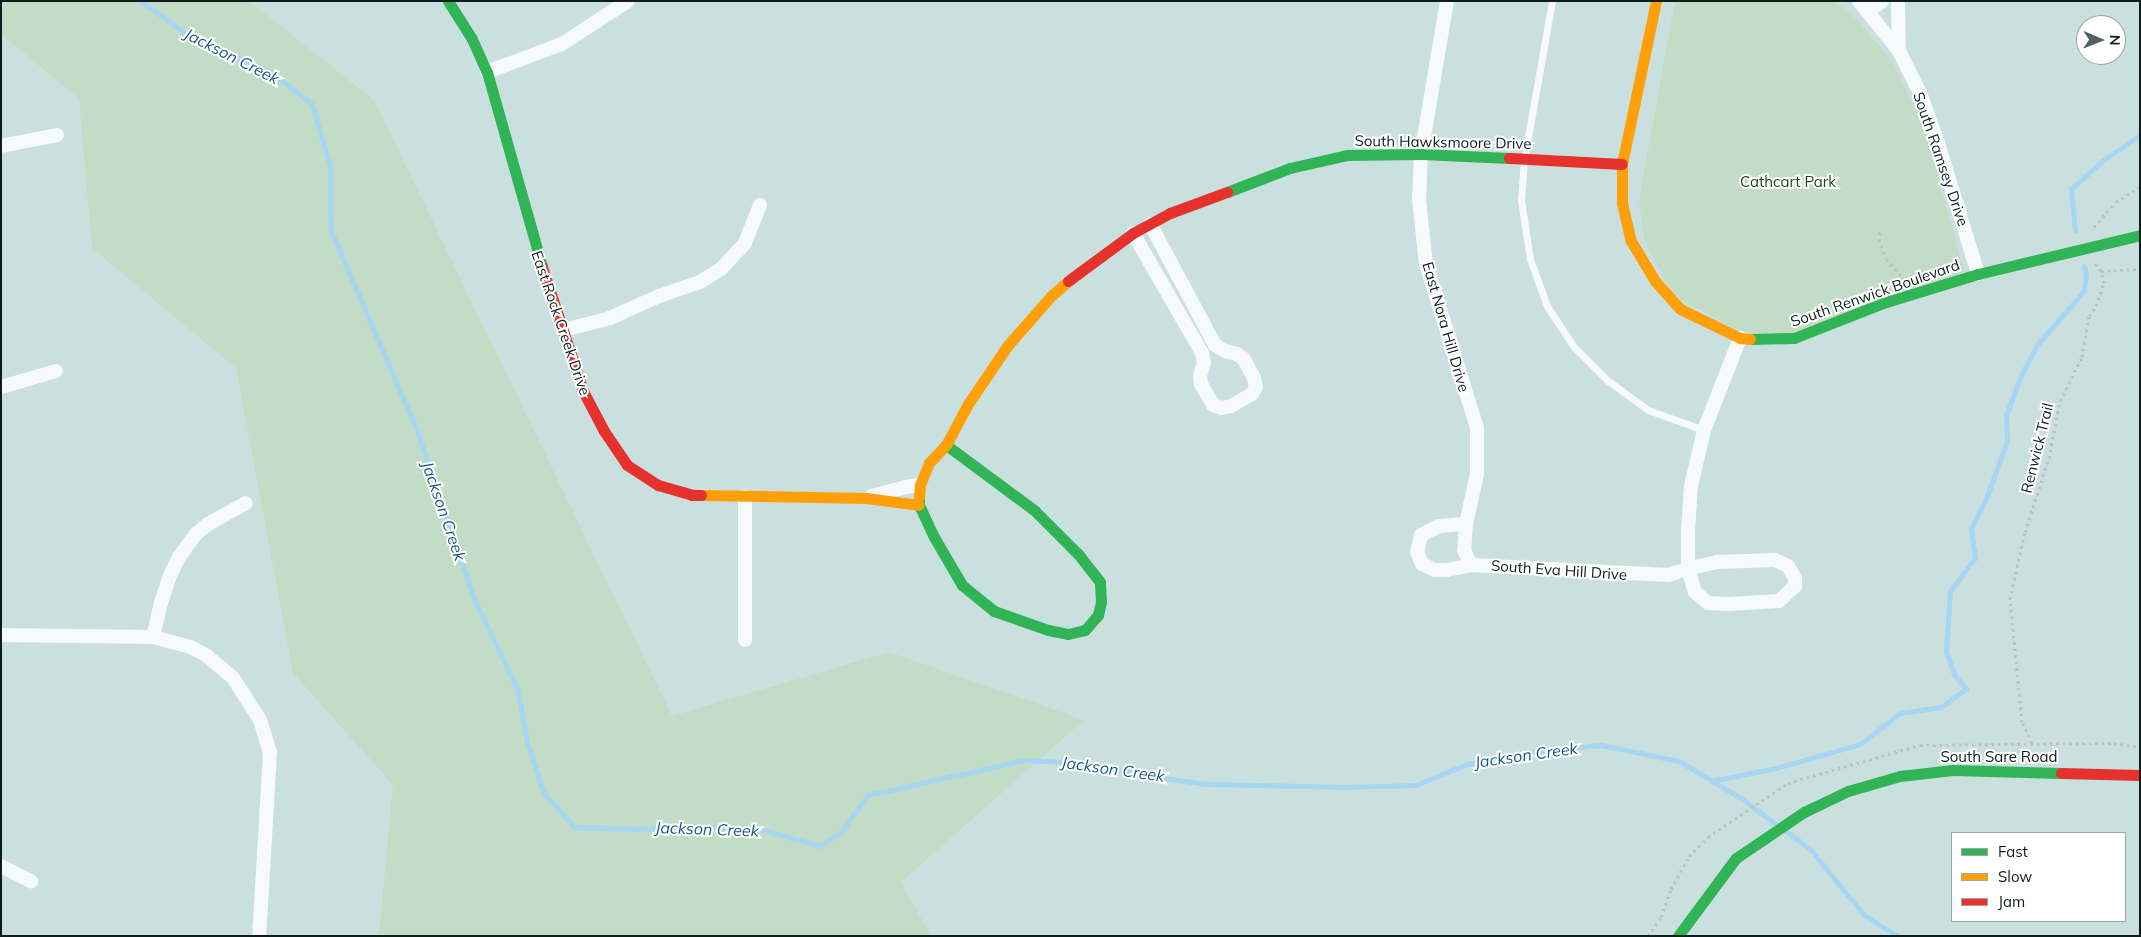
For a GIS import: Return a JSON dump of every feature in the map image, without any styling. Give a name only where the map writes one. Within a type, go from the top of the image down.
[{"type":"street","name":"East Rock Creek Drive","points":[[448,1],[472,39],[487,72],[532,239],[583,391],[604,431],[628,464],[658,485],[692,495],[866,498],[919,505]]},
{"type":"street","points":[[487,72],[562,44],[628,1]]},
{"type":"street","name":"East Nora Hill Drive","points":[[1447,1],[1421,154],[1419,199],[1426,264],[1477,428],[1477,474],[1466,524]]},
{"type":"street","name":"South Renwick Boulevard","points":[[1656,1],[1622,164],[1622,203],[1632,241],[1655,281],[1680,309],[1740,338],[1765,340],[1794,338],[1883,303],[1978,274],[2140,235]]},
{"type":"street","points":[[1863,6],[1882,1]]},
{"type":"street","points":[[1898,1],[1898,51]]},
{"type":"street","name":"South Ramsey Drive","points":[[1863,6],[1898,51],[1920,95],[1938,143],[1978,274]]},
{"type":"street","points":[[1,146],[57,135]]},
{"type":"street","name":"South Hawksmoore Drive","points":[[920,485],[929,463],[946,445],[968,404],[1008,345],[1051,296],[1083,268],[1133,233],[1170,213],[1290,168],[1347,155],[1421,154],[1622,164]]},
{"type":"street","points":[[564,330],[610,318],[700,282],[721,269],[745,243],[760,205]]},
{"type":"street","points":[[1133,233],[1188,311],[1215,345],[1244,359],[1254,378],[1256,387],[1252,394],[1231,406],[1222,408],[1213,405],[1201,384],[1200,375],[1204,363],[1202,353],[1188,311],[1150,224]]},
{"type":"street","points":[[1688,569],[1691,486],[1704,430],[1740,338]]},
{"type":"street","points":[[1204,363],[1213,356],[1225,351]]},
{"type":"street","points":[[1,387],[56,371]]},
{"type":"street","points":[[920,485],[919,505],[934,537],[962,585],[994,611],[1048,630],[1068,634],[1085,630],[1098,614],[1101,602],[1100,582],[1078,554],[1027,504],[966,462],[946,445]]},
{"type":"street","name":"East Rock Creek Drive","points":[[866,498],[905,487],[920,485]]},
{"type":"street","points":[[745,497],[745,640]]},
{"type":"street","points":[[154,637],[161,603],[179,557],[196,534],[208,524],[246,503]]},
{"type":"street","points":[[1466,524],[1439,526],[1421,535],[1418,552],[1422,564],[1435,570],[1447,570],[1471,565]]},
{"type":"street","name":"South Eva Hill Drive","points":[[1466,524],[1464,550],[1471,565],[1634,575],[1668,575],[1688,569],[1717,562],[1775,560],[1788,566],[1795,578],[1795,586],[1779,600],[1728,604],[1708,603],[1695,592],[1688,569]]},
{"type":"street","points":[[1,635],[154,637],[191,647],[233,678],[247,697],[266,736],[270,771],[259,936]]},
{"type":"street","name":"South Sare Road","points":[[1678,936],[1736,858],[1804,812],[1874,783],[1936,772],[1978,770],[2140,775]]},
{"type":"street","points":[[1,866],[31,881]]},
{"type":"lane","points":[[1552,1],[1524,159],[1521,200],[1530,259],[1548,306],[1574,347],[1606,380],[1648,410],[1704,430]]},
{"type":"path","points":[[2090,232],[2116,202],[2140,187]]},
{"type":"path","points":[[1880,232],[1879,240],[1886,259],[1903,278]]},
{"type":"path","name":"Renwick Trail","points":[[2094,255],[2104,283],[2096,306],[2089,316],[2082,357],[2060,401],[2049,458],[2025,532],[2010,599],[2022,722],[2032,743],[2114,743],[2140,747]]},
{"type":"path","points":[[2101,271],[2140,268]]},
{"type":"path","points":[[1648,936],[1661,917],[1671,889],[1688,856],[1720,829],[1782,788]]},
{"type":"green space","points":[[1,1],[249,1],[374,100],[672,716],[889,652],[1084,720],[901,882],[931,936],[379,936],[393,785],[293,673],[236,368],[92,248],[79,99],[1,34]]},
{"type":"green space","name":"Cathcart Park","points":[[1675,1],[1835,1],[1858,21],[1894,64],[1927,134],[1964,272],[1792,335],[1742,332],[1681,300],[1666,282],[1644,239],[1639,200]]},
{"type":"waterway","name":"Jackson Creek","points":[[141,1],[192,38],[271,72],[312,104],[330,166],[331,231],[416,428],[474,599],[517,688],[527,742],[543,792],[574,827],[637,829],[699,826],[759,829],[820,846],[841,832],[868,795],[1025,760],[1087,763],[1156,777],[1207,784],[1345,787],[1416,785],[1467,764],[1529,752],[1601,745],[1679,761],[1742,799],[1777,825]]},
{"type":"waterway","points":[[2075,230],[2071,189],[2102,161],[2140,135]]},
{"type":"waterway","points":[[1712,781],[1776,768],[1860,744],[1900,713],[1941,707],[1966,689],[1954,674],[1946,652],[1950,591],[1975,558],[1971,529],[1987,496],[2007,441],[2006,415],[2021,375],[2037,345],[2084,291],[2086,274],[2084,266]]},
{"type":"waterway","name":"Jackson Creek","points":[[1786,831],[1810,849],[1864,915],[1897,936]]},
{"type":"traffic: fast","points":[[448,1],[472,39],[487,72],[542,267]]},
{"type":"traffic: fast","points":[[1227,192],[1290,168],[1347,155],[1421,154],[1509,158]]},
{"type":"traffic: fast","points":[[1750,339],[1794,338],[1883,303],[1978,274],[2140,235]]},
{"type":"traffic: fast","points":[[919,497],[919,505],[934,537],[962,585],[994,611],[1048,630],[1068,634],[1085,630],[1098,615],[1101,602],[1100,582],[1078,554],[1034,510],[946,445]]},
{"type":"traffic: fast","points":[[1678,936],[1736,858],[1804,812],[1848,791],[1900,776],[1953,770],[2061,773]]},
{"type":"traffic: slow","points":[[1656,1],[1622,164],[1622,203],[1631,241],[1655,281],[1680,309],[1740,338],[1750,339]]},
{"type":"traffic: slow","points":[[919,497],[920,485],[929,463],[946,445],[968,404],[1008,345],[1051,296],[1068,281]]},
{"type":"traffic: slow","points":[[701,495],[866,498],[919,505]]},
{"type":"traffic: jam","points":[[1509,158],[1622,164]]},
{"type":"traffic: jam","points":[[1068,281],[1133,233],[1170,213],[1227,192]]},
{"type":"traffic: jam","points":[[542,267],[583,391],[604,431],[627,465],[658,485],[692,495],[701,495]]},
{"type":"traffic: jam","points":[[2061,773],[2140,775]]}]
